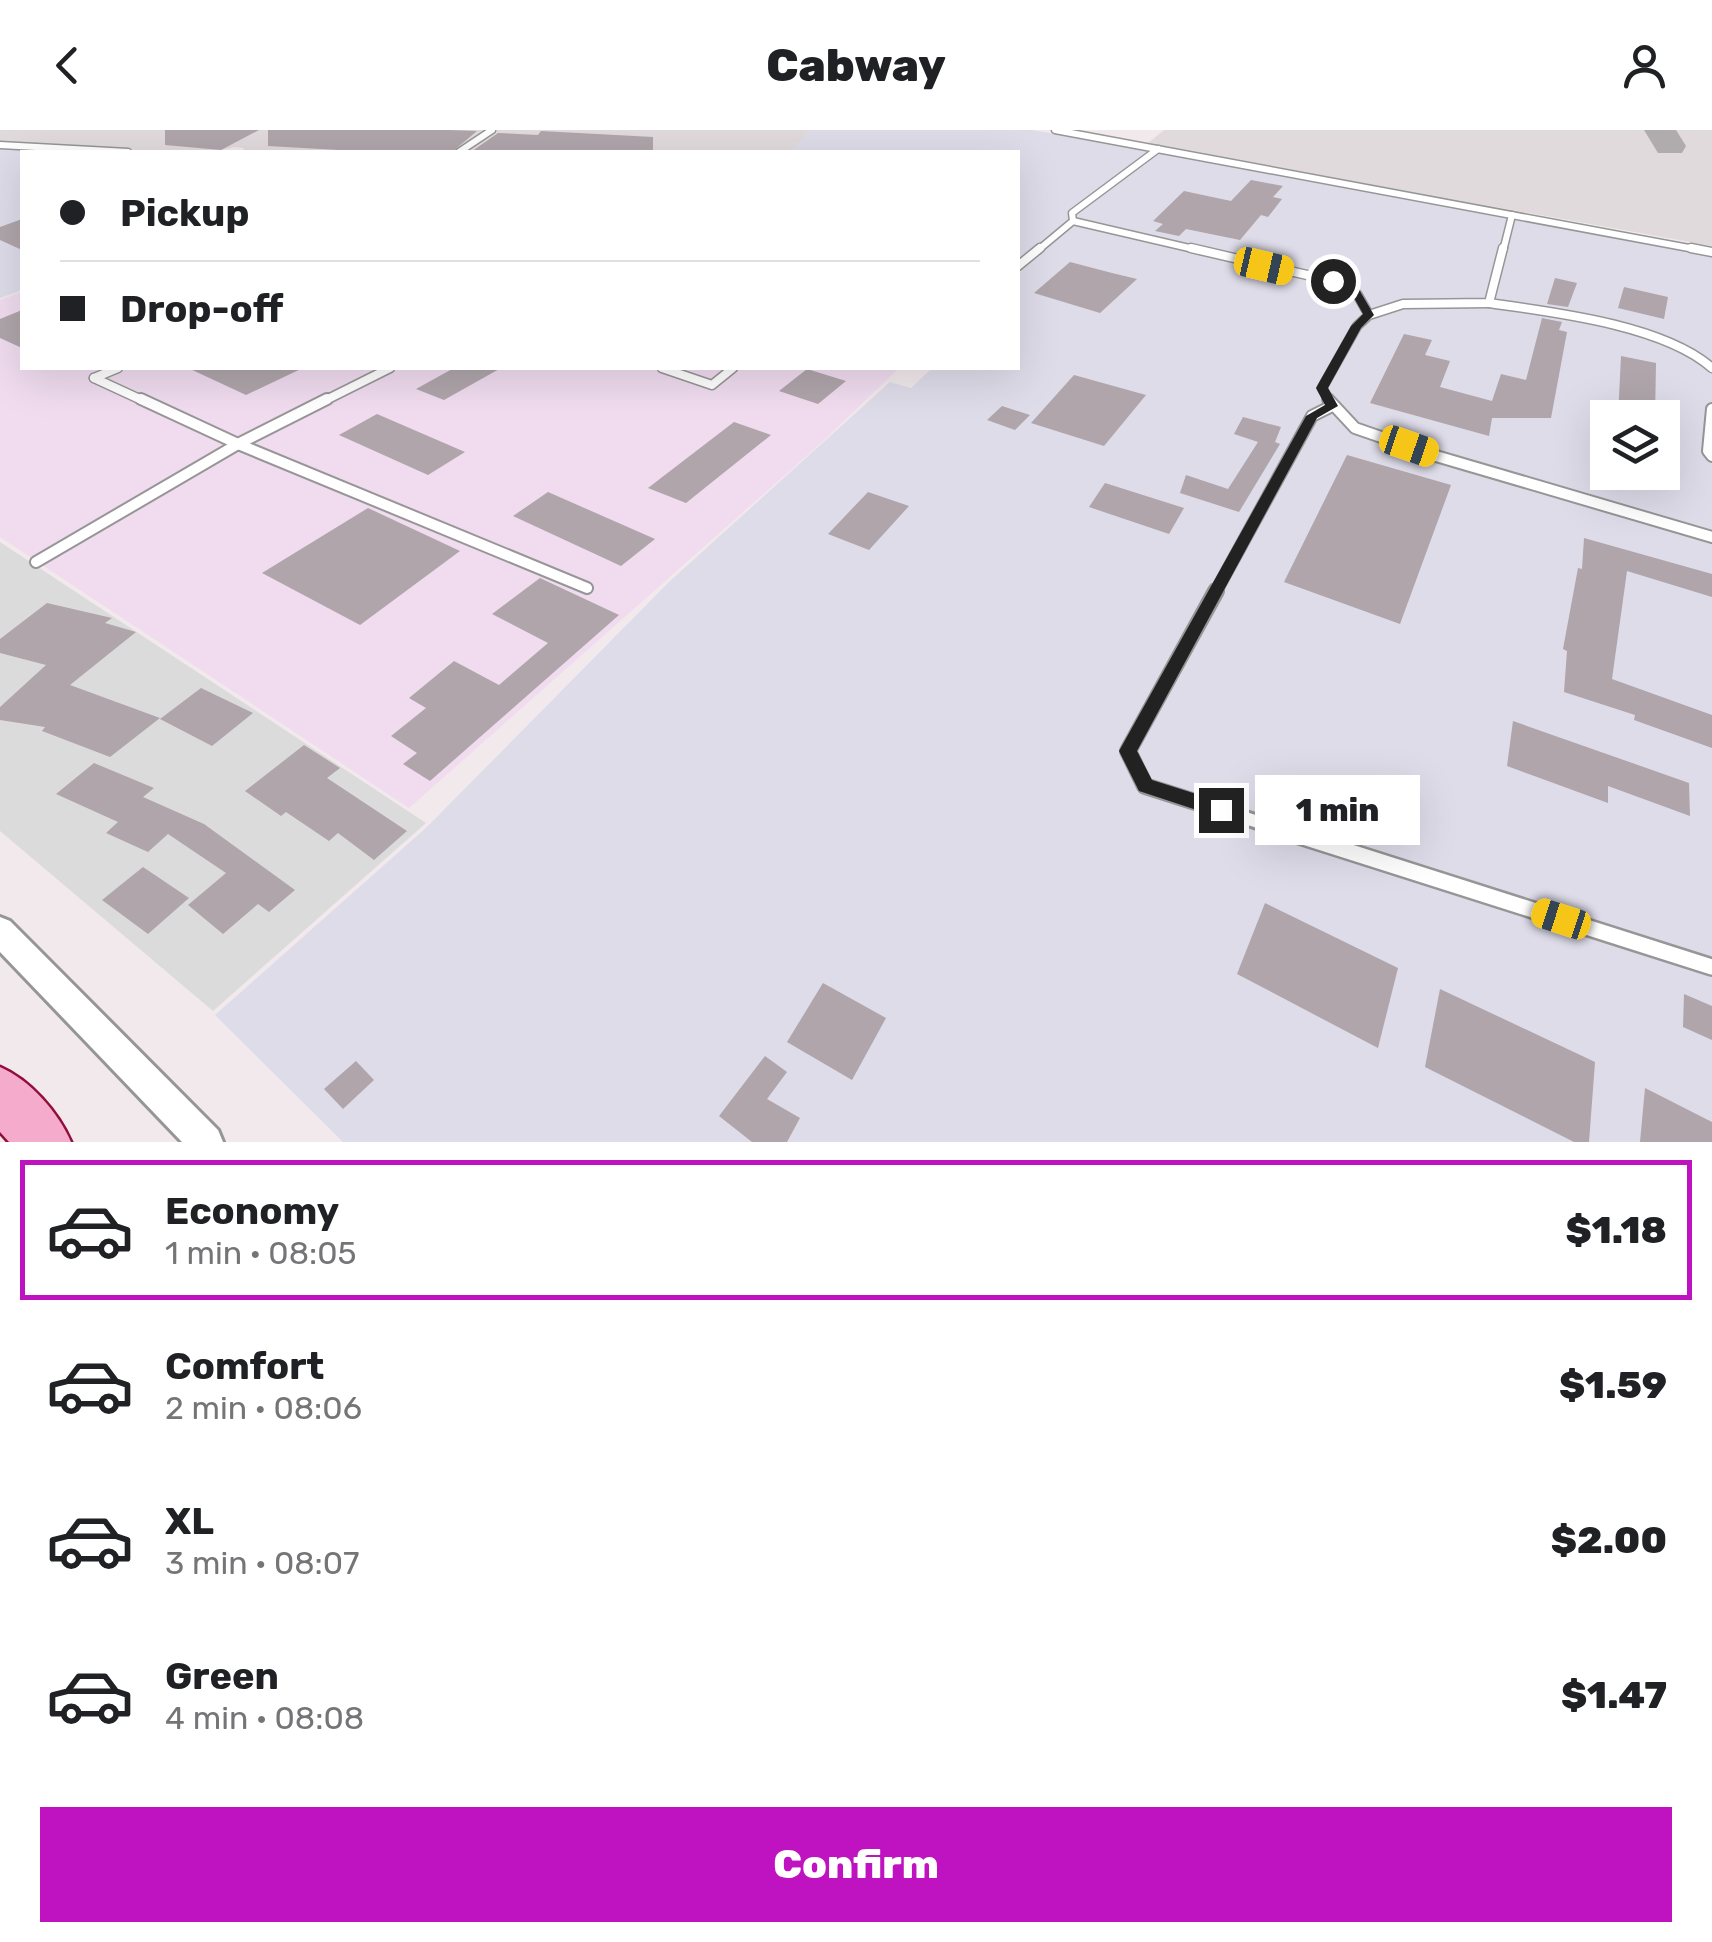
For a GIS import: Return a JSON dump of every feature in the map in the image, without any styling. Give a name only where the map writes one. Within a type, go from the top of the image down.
[{"type":"main road","points":[[0,1092],[44,1142]]},
{"type":"street","points":[[0,930],[206,1142]]},
{"type":"lane","points":[[462,150],[492,130]]},
{"type":"lane","points":[[1055,130],[1712,252]]},
{"type":"lane","points":[[0,145],[91,150]]},
{"type":"lane","points":[[1073,221],[1072,213],[1158,149]]},
{"type":"lane","points":[[1489,303],[1512,215]]},
{"type":"lane","points":[[1020,264],[1073,221]]},
{"type":"lane","points":[[1073,221],[1333,281],[1357,294],[1369,315]]},
{"type":"lane","points":[[1712,368],[1708,361],[1678,344],[1489,303],[1403,304],[1369,315],[1357,326],[1322,388],[1332,406],[1355,428],[1712,537]]},
{"type":"lane","points":[[113,370],[94,378],[238,444],[586,588]]},
{"type":"lane","points":[[36,562],[238,444],[386,370]]},
{"type":"lane","points":[[668,370],[712,385],[731,370]]},
{"type":"lane","points":[[1332,406],[1312,416],[1128,751],[1146,786],[1712,967]]},
{"type":"lane","points":[[1712,409],[1708,451],[1712,456]]},
{"type":"shaded area","points":[[0,130],[811,130],[792,150],[136,150],[0,143]]},
{"type":"shaded area","points":[[811,130],[1032,130],[1712,247],[1712,1142],[343,1142],[215,1015],[427,827],[670,581],[890,382],[911,388],[930,370],[1020,370],[1020,150],[792,150]]},
{"type":"shaded area","points":[[1164,130],[1712,130],[1712,246],[1147,144]]},
{"type":"shaded area","points":[[0,149],[20,150],[20,291],[0,298]]},
{"type":"shaded area","points":[[20,293],[20,370],[897,370],[821,443],[409,808],[0,537],[0,300]]},
{"type":"shaded area","points":[[0,542],[426,823],[213,1011],[0,831]]},
{"type":"building","points":[[165,130],[259,130],[221,150],[165,145]]},
{"type":"building","points":[[268,130],[477,131],[454,150],[268,146]]},
{"type":"building","points":[[541,131],[653,137],[653,150],[474,150],[498,133],[538,135]]},
{"type":"building","points":[[1251,180],[1283,186],[1273,197],[1282,199],[1268,217],[1261,215],[1240,240],[1186,229],[1179,236],[1155,231],[1163,224],[1153,221],[1184,191],[1231,201]]},
{"type":"building","points":[[20,220],[20,249],[0,240],[0,227]]},
{"type":"building","points":[[1070,262],[1137,279],[1100,313],[1034,293]]},
{"type":"building","points":[[1555,278],[1577,283],[1568,307],[1547,304]]},
{"type":"building","points":[[1624,287],[1668,297],[1664,319],[1618,308]]},
{"type":"building","points":[[20,311],[20,347],[0,338],[0,319]]},
{"type":"building","points":[[1542,318],[1562,322],[1559,330],[1567,332],[1551,418],[1492,418],[1489,436],[1370,403],[1404,334],[1432,340],[1425,355],[1450,361],[1440,387],[1492,401],[1501,374],[1526,380]]},
{"type":"building","points":[[1621,356],[1656,363],[1655,400],[1619,400]]},
{"type":"building","points":[[192,370],[299,370],[246,395]]},
{"type":"building","points":[[450,370],[497,370],[444,400],[416,389]]},
{"type":"building","points":[[806,370],[846,381],[818,404],[779,391]]},
{"type":"building","points":[[1074,375],[1146,395],[1104,446],[1031,423]]},
{"type":"building","points":[[1002,406],[1030,415],[1015,430],[987,420]]},
{"type":"building","points":[[377,414],[465,452],[428,475],[339,435]]},
{"type":"building","points":[[1243,417],[1281,427],[1275,442],[1280,444],[1239,512],[1180,493],[1186,475],[1228,489],[1258,442],[1234,434]]},
{"type":"building","points":[[734,422],[771,435],[686,503],[648,488]]},
{"type":"building","points":[[1347,455],[1451,485],[1400,624],[1284,582]]},
{"type":"building","points":[[1105,483],[1184,508],[1169,534],[1089,507]]},
{"type":"building","points":[[548,492],[655,539],[621,566],[513,516]]},
{"type":"building","points":[[868,492],[909,506],[869,550],[828,534]]},
{"type":"building","points":[[368,508],[460,551],[360,625],[262,573]]},
{"type":"building","points":[[1584,538],[1712,574],[1712,597],[1627,571],[1612,679],[1712,715],[1712,748],[1634,720],[1635,715],[1564,692],[1567,651],[1563,649],[1578,568],[1582,569]]},
{"type":"building","points":[[540,578],[619,615],[430,781],[403,764],[417,753],[391,736],[426,708],[409,698],[454,661],[499,685],[548,643],[492,614]]},
{"type":"building","points":[[47,603],[112,618],[105,623],[136,632],[70,685],[160,718],[110,757],[42,731],[45,727],[0,720],[0,707],[46,665],[0,653],[0,639]]},
{"type":"building","points":[[201,688],[253,713],[212,746],[160,719]]},
{"type":"building","points":[[1513,721],[1689,783],[1690,816],[1608,786],[1608,803],[1507,766]]},
{"type":"building","points":[[304,745],[340,768],[327,778],[407,831],[374,860],[338,833],[329,841],[286,812],[281,816],[245,791]]},
{"type":"building","points":[[94,763],[154,788],[143,797],[204,824],[295,890],[269,912],[258,904],[223,934],[188,905],[226,873],[168,834],[148,852],[106,833],[118,822],[56,794]]},
{"type":"building","points":[[143,867],[189,898],[148,934],[102,900]]},
{"type":"building","points":[[1265,903],[1398,968],[1378,1048],[1237,974]]},
{"type":"building","points":[[823,983],[886,1018],[852,1080],[787,1042]]},
{"type":"building","points":[[1440,989],[1595,1062],[1589,1142],[1574,1142],[1425,1067]]},
{"type":"building","points":[[1684,994],[1712,1006],[1712,1040],[1683,1027]]},
{"type":"building","points":[[765,1056],[787,1072],[767,1099],[800,1118],[787,1142],[752,1142],[719,1116]]},
{"type":"building","points":[[356,1061],[374,1080],[343,1109],[324,1089]]},
{"type":"building","points":[[1645,1088],[1712,1122],[1712,1142],[1640,1142]]},
{"type":"taxiway","points":[[1660,130],[1670,146]]},
{"type":"route","points":[[1221,810],[1146,786],[1128,751],[1312,416],[1332,406],[1322,388],[1357,326],[1369,315],[1357,294],[1333,281]]}]
